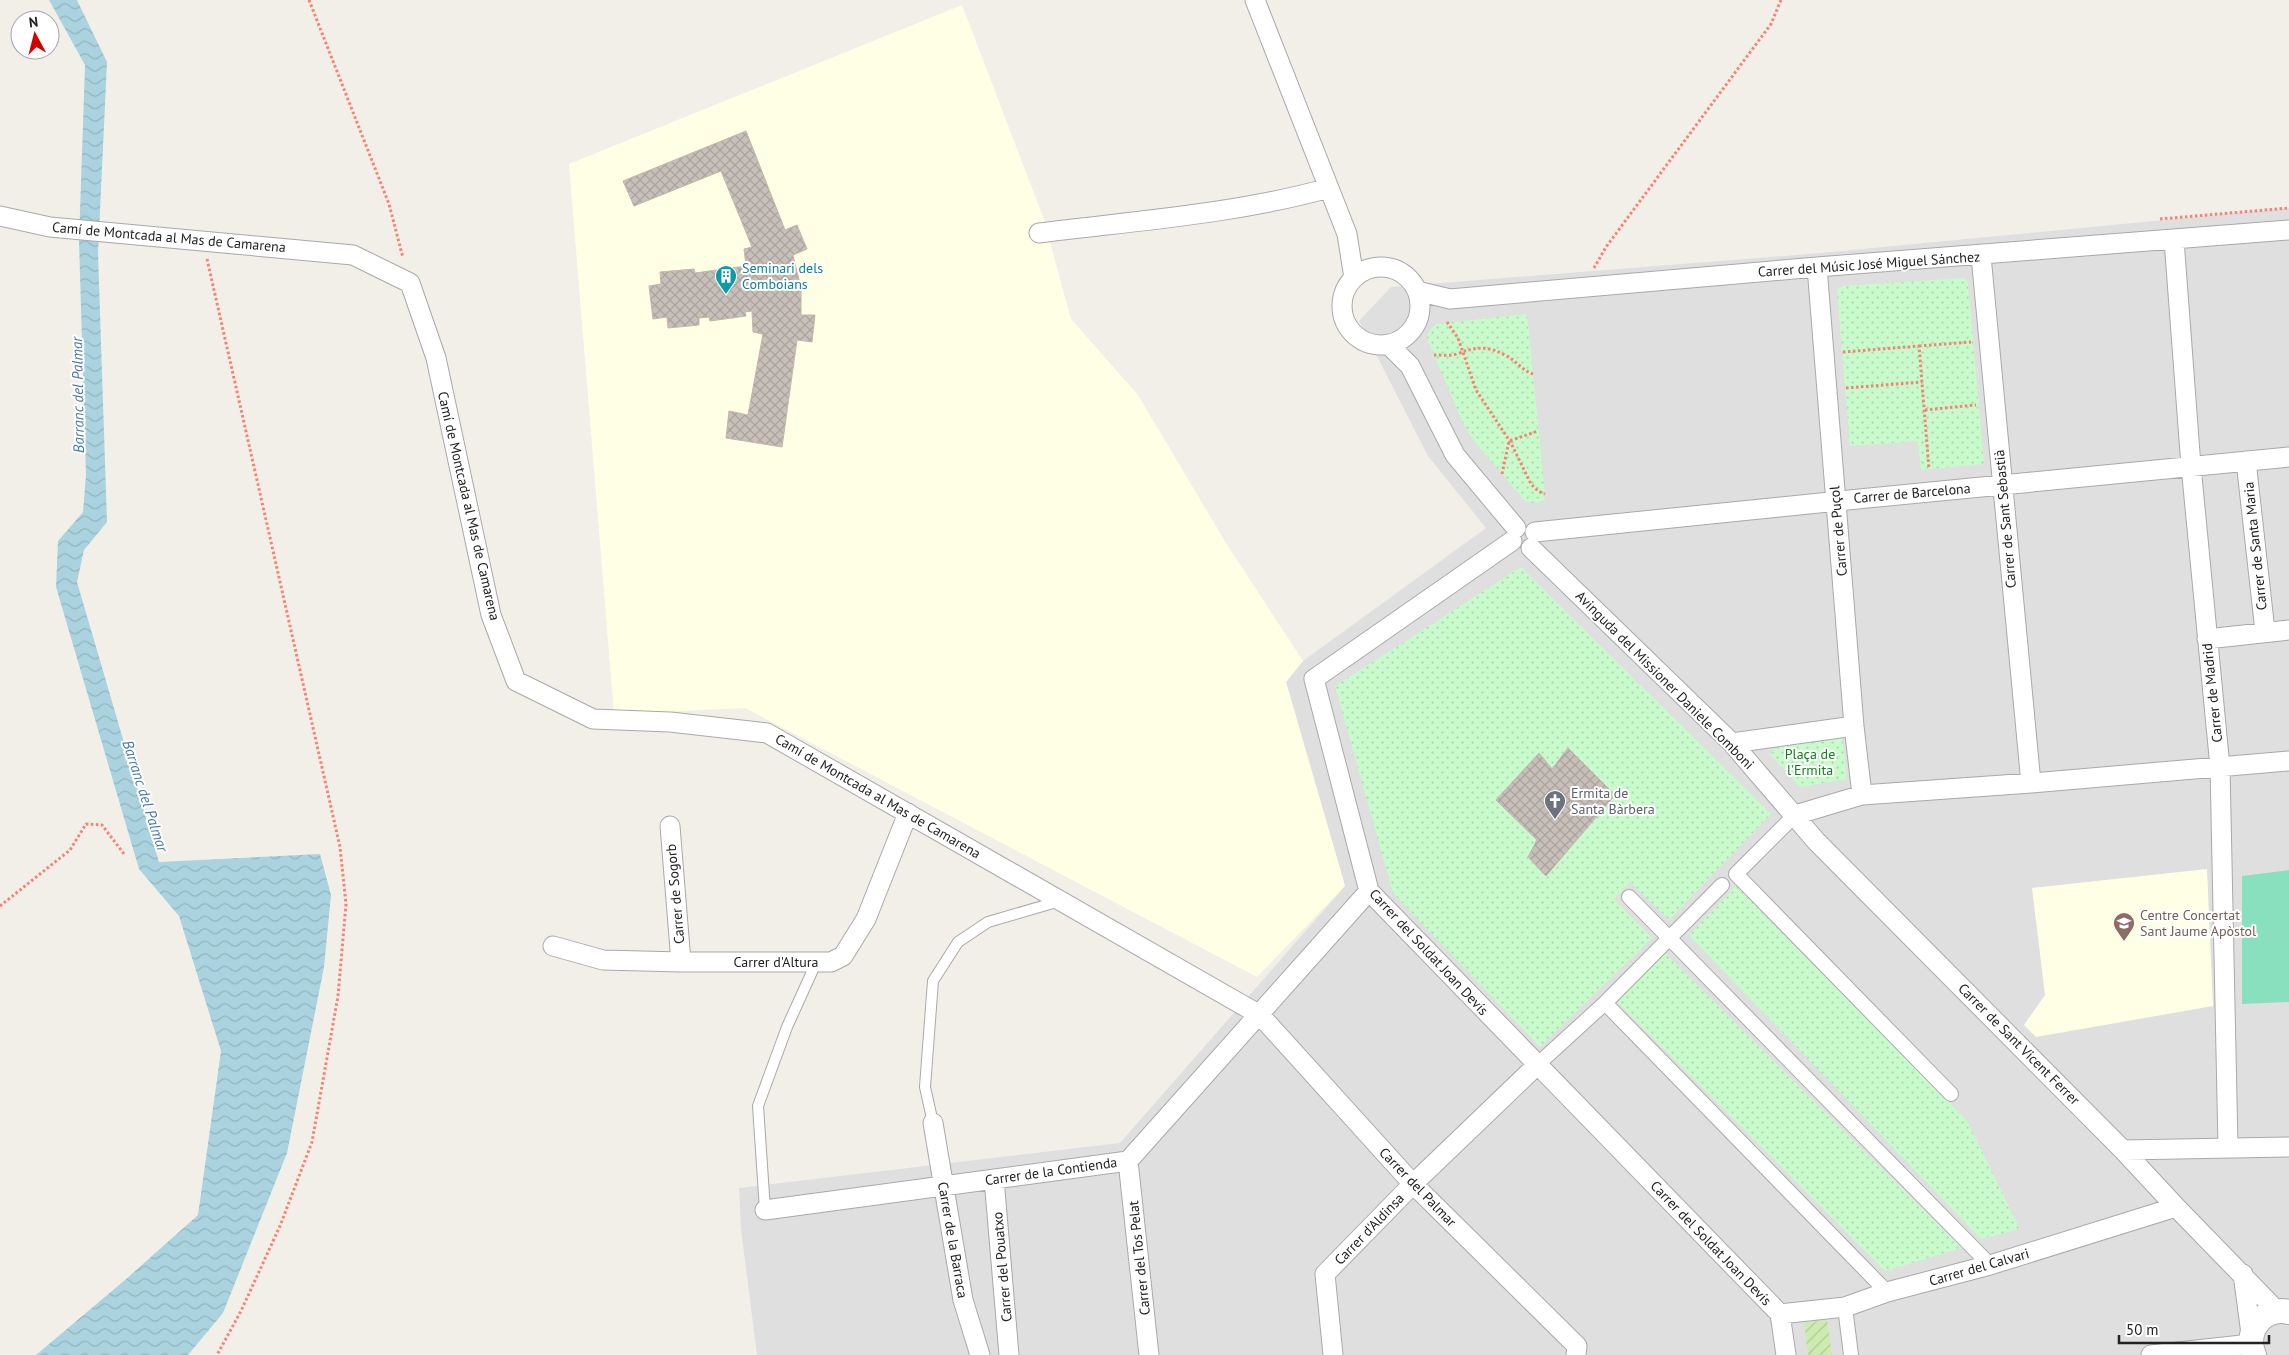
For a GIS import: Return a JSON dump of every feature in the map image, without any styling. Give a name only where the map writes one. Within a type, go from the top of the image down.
[{"type":"street","points":[[1255,0],[1347,234],[1354,278]]},
{"type":"street","points":[[1039,232],[1176,216],[1290,199],[1329,188]]},
{"type":"street","name":"Camí de Montcada al Mas de Camarena","points":[[0,216],[50,227],[353,255],[410,283],[436,358],[491,615],[516,681],[593,719],[670,722],[767,733],[1260,1015]]},
{"type":"street","name":"Carrer del Músic José Miguel Sánchez","points":[[1417,291],[1450,299],[1817,267],[1982,256],[2289,230]]},
{"type":"street","points":[[1347,234],[1368,256],[1389,268],[1401,272],[1410,280],[1417,291],[1420,304],[1418,314],[1408,333],[1399,340],[1388,344],[1375,344],[1363,340],[1353,333],[1346,323],[1342,311],[1342,299],[1346,287],[1364,270],[1376,267],[1389,268]]},
{"type":"street","name":"Carrer de Madrid","points":[[2174,240],[2191,466],[2220,767],[2228,1147]]},
{"type":"street","name":"Carrer de Sant Sebastià","points":[[1982,256],[2031,783]]},
{"type":"street","name":"Carrer de Puçol","points":[[1817,267],[1854,726],[1862,795]]},
{"type":"street","name":"Carrer del Músic José Miguel Sánchez","points":[[1418,314],[1450,299]]},
{"type":"street","points":[[1408,333],[1410,366]]},
{"type":"street","points":[[1388,344],[1410,366],[1455,455],[1514,534],[1520,550],[1533,540]]},
{"type":"street","name":"Carrer de Barcelona","points":[[1533,540],[1836,500],[2002,486],[2289,457]]},
{"type":"street","name":"Carrer de Santa Maria","points":[[2246,461],[2265,632]]},
{"type":"street","name":"Carrer del Soldat Joan Devís","points":[[1514,534],[1314,679],[1369,891],[1780,1314],[1786,1355]]},
{"type":"street","name":"Avinguda del Missioner Daniele Comboni","points":[[1533,540],[1732,743],[1795,815]]},
{"type":"street","points":[[2207,639],[2289,630]]},
{"type":"street","points":[[1732,743],[1854,726]]},
{"type":"street","points":[[1950,1094],[1736,874],[1795,815],[1862,795],[2289,761]]},
{"type":"street","name":"Carrer d'Altura","points":[[553,946],[603,960],[830,962],[843,956],[866,919],[908,814]]},
{"type":"street","name":"Carrer de Sant Vicent Ferrer","points":[[1795,815],[1816,841],[2123,1150],[2176,1207],[2283,1312]]},
{"type":"street","name":"Carrer de Sogorb","points":[[670,826],[680,962]]},
{"type":"street","points":[[1537,1065],[1605,1003],[1668,937],[1722,885]]},
{"type":"street","name":"Carrer de la Contienda","points":[[765,1210],[1128,1161],[1369,891]]},
{"type":"street","points":[[1629,897],[1990,1265]]},
{"type":"street","points":[[1605,1003],[1887,1292]]},
{"type":"street","name":"Carrer del Palmar","points":[[1260,1015],[1413,1184],[1577,1346],[1576,1355]]},
{"type":"street","name":"Carrer d'Aldinsa","points":[[1334,1355],[1325,1274],[1413,1184],[1537,1065]]},
{"type":"street","name":"Carrer de la Barraca","points":[[933,1122],[963,1300],[980,1355]]},
{"type":"street","points":[[2123,1150],[2289,1146]]},
{"type":"street","name":"Carrer del Tos Pelat","points":[[1128,1161],[1149,1355]]},
{"type":"street","name":"Carrer del Pouatxo","points":[[994,1179],[1009,1355]]},
{"type":"street","name":"Carrer del Calvari","points":[[1780,1314],[1845,1306],[1887,1292],[1990,1265],[2176,1207]]},
{"type":"street","points":[[2243,1274],[2252,1344]]},
{"type":"street","points":[[1845,1306],[1851,1355]]},
{"type":"street","points":[[2252,1344],[2261,1318],[2283,1312]]},
{"type":"street","points":[[2151,1355],[2252,1344]]},
{"type":"lane","points":[[933,1122],[924,1087],[932,981],[958,942],[988,922],[1061,901]]},
{"type":"lane","points":[[765,1210],[758,1106],[787,1027],[816,963]]},
{"type":"path","points":[[309,0],[389,204],[410,283]]},
{"type":"path","points":[[1571,288],[1594,268],[1606,247],[1771,24],[1781,0]]},
{"type":"path","points":[[203,241],[340,847],[346,904],[338,996],[312,1142],[280,1226],[241,1311],[217,1355]]},
{"type":"path","points":[[1447,322],[1458,338],[1476,390],[1509,441],[1532,484],[1538,491],[1545,494]]},
{"type":"path","points":[[1842,352],[1973,342]]},
{"type":"path","points":[[1919,346],[1929,469]]},
{"type":"path","points":[[1434,355],[1456,354],[1462,350],[1479,348],[1499,352],[1512,359],[1523,370],[1533,374]]},
{"type":"path","points":[[1845,388],[1922,382]]},
{"type":"path","points":[[1925,410],[1979,405]]},
{"type":"path","points":[[1509,441],[1538,431]]},
{"type":"path","points":[[1502,474],[1509,441]]},
{"type":"path","points":[[0,906],[70,850],[86,824],[102,825],[124,854]]},
{"type":"shaded area","points":[[962,5],[1043,217],[1071,319],[1138,395],[1226,543],[1303,661],[1286,682],[1345,886],[1257,977],[745,708],[614,714],[569,164]]},
{"type":"shaded area","points":[[2289,208],[2289,1355],[757,1355],[741,1229],[739,1188],[1120,1143],[1345,886],[1286,682],[1303,661],[1486,528],[1428,456],[1359,321],[1391,287],[1821,253]]},
{"type":"shaded area","name":"Centre Concertat Sant Jaume Apòstol","points":[[2207,869],[2213,1006],[2036,1037],[2024,1025],[2045,995],[2032,888]]},
{"type":"green space","points":[[1964,278],[1968,284],[1984,464],[1921,470],[1918,441],[1850,446],[1837,290],[1843,286]]},
{"type":"green space","points":[[1527,314],[1545,494],[1544,502],[1533,503],[1525,501],[1474,441],[1463,423],[1427,338],[1428,333],[1436,324]]},
{"type":"green space","points":[[1521,567],[1771,814],[1669,920],[1630,882],[1614,899],[1652,938],[1540,1047],[1393,893],[1335,686]]},
{"type":"green space","name":"Plaça de l'Ermita","points":[[1842,735],[1847,779],[1800,787],[1770,754],[1782,743]]},
{"type":"green space","points":[[2289,870],[2289,1002],[2242,1004],[2242,876]]},
{"type":"green space","points":[[1737,885],[1967,1121],[2020,1229],[1981,1239],[1689,935]]},
{"type":"green space","points":[[1665,953],[1962,1248],[1885,1271],[1616,1001]]},
{"type":"green space","points":[[1827,1320],[1832,1355],[1808,1355],[1804,1323]]},
{"type":"water","points":[[49,0],[77,0],[107,62],[98,253],[107,522],[84,550],[77,582],[159,862],[320,854],[331,895],[324,967],[287,1153],[223,1313],[188,1355],[36,1355],[198,1215],[221,1051],[179,916],[139,869],[56,587],[58,541],[83,512],[86,475],[79,241],[85,65],[60,20],[60,10],[55,10]]},
{"type":"building","name":"Seminari dels Comboians","points":[[746,131],[785,230],[797,225],[807,249],[793,255],[801,288],[801,315],[815,315],[812,342],[797,340],[782,447],[726,438],[729,411],[748,415],[763,334],[753,332],[752,311],[745,312],[746,316],[710,321],[709,317],[699,318],[699,325],[668,328],[667,317],[653,319],[649,286],[661,284],[660,272],[694,269],[695,273],[746,266],[744,249],[752,247],[721,171],[634,206],[623,181]]},
{"type":"building","name":"Ermita de Santa Bàrbera","points":[[1568,748],[1615,795],[1546,876],[1528,857],[1537,840],[1496,800],[1539,753],[1552,769]]},
{"type":"place","name":"Seminari dels Comboians","points":[[726,295]]},
{"type":"place","name":"Ermita de Santa Bàrbera","points":[[1555,820]]},
{"type":"place","name":"Centre Concertat Sant Jaume Apòstol","points":[[2124,942]]},
{"type":"water label","name":"Barranc del Palmar","points":[[78,395]]},
{"type":"water label","name":"Barranc del Palmar","points":[[145,796]]}]
